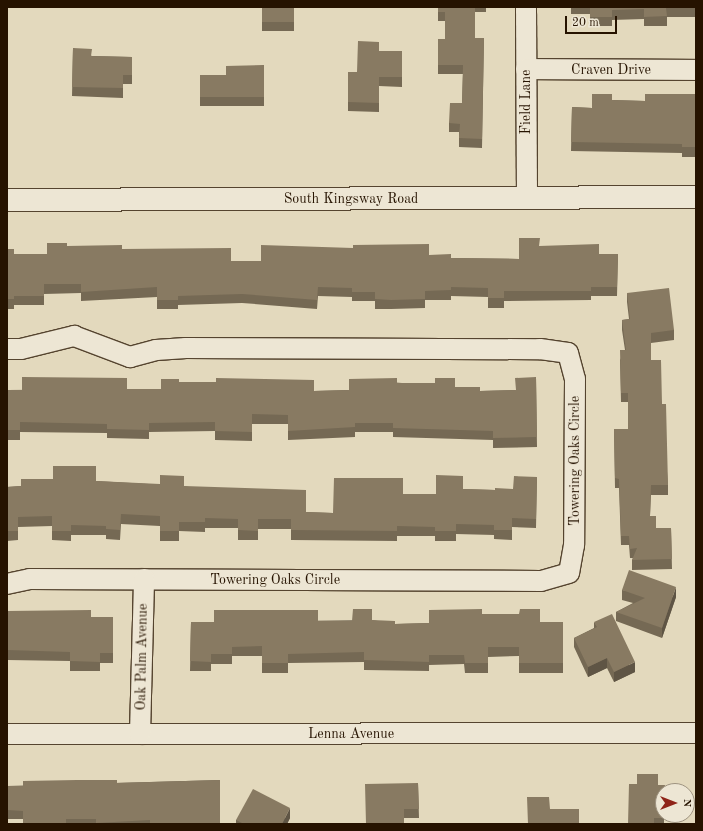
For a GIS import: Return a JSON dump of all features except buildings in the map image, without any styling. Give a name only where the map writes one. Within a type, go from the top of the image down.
[{"type":"street","name":"Field Lane","points":[[526,7],[527,198]]},
{"type":"street","name":"Craven Drive","points":[[526,69],[696,70]]},
{"type":"street","name":"South Kingsway Road","points":[[7,200],[696,197]]},
{"type":"street","name":"Towering Oaks Circle","points":[[7,349],[21,349],[74,336],[130,357],[156,350],[186,348],[533,349],[568,353],[575,379],[574,545],[569,573],[541,581],[30,579],[7,584]]},
{"type":"street","name":"Oak Palm Avenue","points":[[140,734],[144,579]]},
{"type":"street","name":"Lenna Avenue","points":[[7,734],[696,733]]}]
